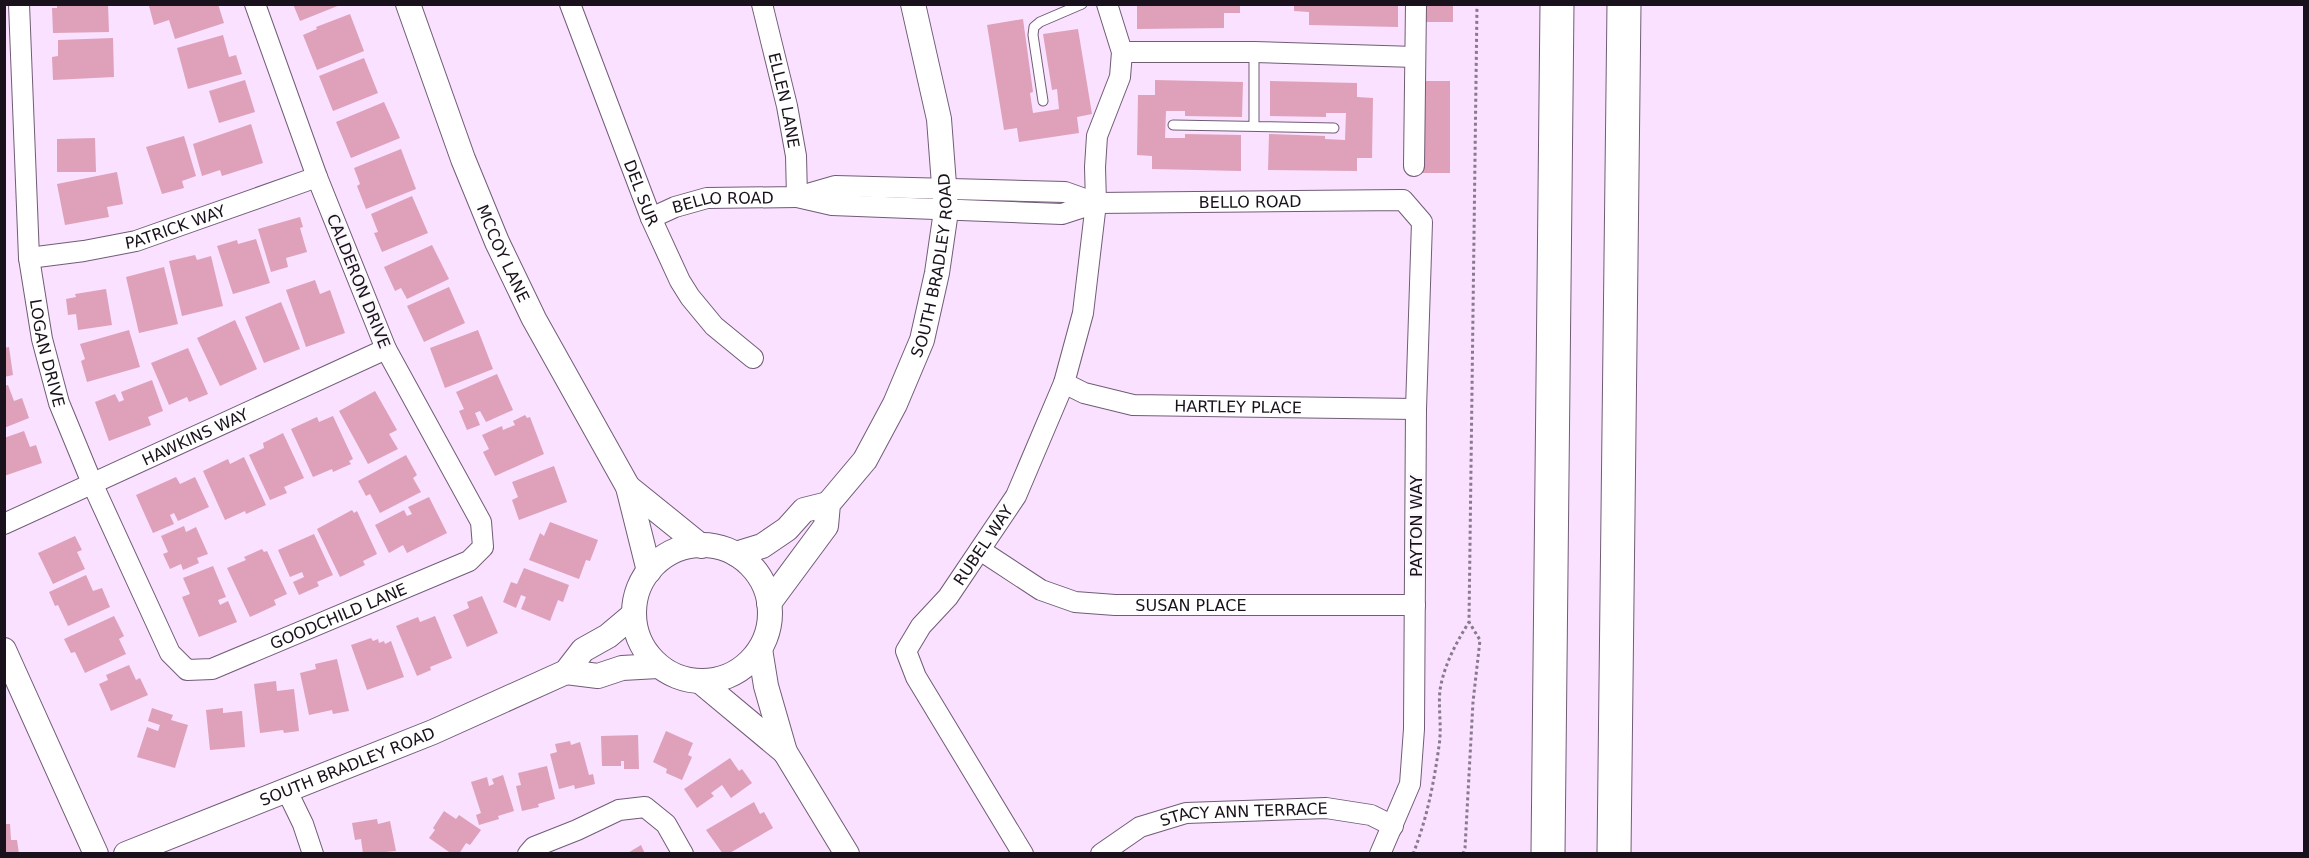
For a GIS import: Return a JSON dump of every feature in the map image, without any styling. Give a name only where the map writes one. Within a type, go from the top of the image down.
[{"type":"highway","points":[[1548,854],[1557,4]]},
{"type":"highway","points":[[1614,854],[1624,4]]},
{"type":"street","name":"LOGAN DRIVE","points":[[19,4],[29,258],[42,339],[59,403],[92,483],[170,653],[187,670]]},
{"type":"street","name":"CALDERON DRIVE","points":[[255,4],[317,177],[386,349],[481,522],[483,547]]},
{"type":"street","name":"MCCOY LANE","points":[[408,4],[463,159],[497,242],[534,319],[628,487],[649,571]]},
{"type":"street","name":"DEL SUR","points":[[570,4],[651,218],[690,297],[714,326],[753,358]]},
{"type":"street","name":"ELLEN LANE","points":[[762,4],[787,106],[796,156],[797,197]]},
{"type":"street","name":"SOUTH BRADLEY ROAD","points":[[770,603],[826,526],[828,504],[865,460],[895,404],[922,340],[937,273],[945,200],[939,119],[913,4]]},
{"type":"street","points":[[1107,4],[1122,52],[1254,52],[1415,57]]},
{"type":"street","points":[[1414,166],[1416,4]]},
{"type":"street","name":"RUBEL WAY","points":[[1023,854],[916,677],[906,651],[921,626],[948,597],[1016,496],[1064,382],[1083,313],[1096,203],[1097,136],[1119,77],[1122,52]]},
{"type":"street","name":"PATRICK WAY","points":[[29,258],[136,241],[317,177]]},
{"type":"street","name":"BELLO ROAD","points":[[651,218],[675,207],[707,198],[797,197],[832,205],[945,200],[1062,214],[1096,203],[1403,200]]},
{"type":"street","name":"PAYTON WAY","points":[[1380,854],[1410,784],[1414,729],[1416,409],[1422,222],[1403,200]]},
{"type":"street","name":"HAWKINS WAY","points":[[4,524],[386,349]]},
{"type":"street","name":"HARTLEY PLACE","points":[[1064,382],[1084,393],[1133,405],[1416,409]]},
{"type":"street","name":"MCCOY LANE","points":[[628,487],[701,546]]},
{"type":"street","points":[[736,554],[762,546],[787,529],[804,510],[828,504]]},
{"type":"street","points":[[690,546],[714,546],[736,554],[759,575],[770,603],[767,635],[760,649],[749,663],[735,673],[718,680],[701,682],[685,680],[658,666],[640,643],[633,615],[635,597],[642,579],[668,554],[690,546]]},
{"type":"street","name":"GOODCHILD LANE","points":[[187,670],[212,669],[459,566],[469,561],[483,547]]},
{"type":"street","name":"SUSAN PLACE","points":[[980,550],[1041,590],[1075,603],[1415,605]]},
{"type":"street","name":"SOUTH BRADLEY ROAD","points":[[126,854],[433,732],[566,672],[583,650],[608,636],[633,615]]},
{"type":"street","points":[[760,649],[766,686],[785,753],[847,854]]},
{"type":"street","points":[[4,650],[96,854]]},
{"type":"street","points":[[566,672],[598,676],[622,668],[658,666]]},
{"type":"street","points":[[701,682],[785,753]]},
{"type":"street","points":[[286,789],[303,824],[313,854]]},
{"type":"street","points":[[528,854],[534,847],[619,810],[645,807],[666,824],[683,854]]},
{"type":"street","name":"STACY ANN TERRACE","points":[[1101,854],[1140,827],[1186,813],[1326,808],[1371,815],[1393,826]]},
{"type":"lane","points":[[1043,101],[1033,35],[1034,27],[1040,22],[1082,4]]},
{"type":"lane","points":[[1254,52],[1254,126]]},
{"type":"lane","points":[[1173,125],[1334,128]]},
{"type":"path","points":[[1413,854],[1425,824],[1440,744],[1440,691],[1444,673],[1455,645],[1469,622],[1477,4]]},
{"type":"path","points":[[1464,854],[1473,702],[1480,640],[1469,622]]},
{"type":"building","points":[[57,4],[108,4],[109,32],[53,33],[52,8],[57,8]]},
{"type":"building","points":[[155,4],[218,4],[224,23],[175,39],[169,20],[154,25],[149,6]]},
{"type":"building","points":[[293,4],[340,4],[340,5],[300,21]]},
{"type":"building","points":[[1137,4],[1240,4],[1240,13],[1224,13],[1224,28],[1137,29]]},
{"type":"building","points":[[1294,4],[1398,4],[1398,27],[1309,25],[1309,12],[1294,11]]},
{"type":"building","points":[[1425,4],[1453,4],[1453,22],[1425,22]]},
{"type":"building","points":[[350,14],[364,51],[317,70],[303,35],[317,29],[316,27]]},
{"type":"building","points":[[1023,19],[1033,92],[1030,93],[1033,113],[1059,109],[1057,89],[1052,90],[1043,34],[1078,29],[1092,114],[1077,117],[1079,133],[1019,142],[1017,128],[1004,130],[987,25]]},
{"type":"building","points":[[223,35],[229,57],[236,55],[242,74],[188,89],[177,48]]},
{"type":"building","points":[[113,38],[114,77],[53,80],[52,57],[58,56],[58,40]]},
{"type":"building","points":[[364,58],[378,93],[333,111],[319,76]]},
{"type":"building","points":[[245,80],[255,112],[219,123],[209,91]]},
{"type":"building","points":[[1155,80],[1243,82],[1242,117],[1185,116],[1185,111],[1166,111],[1165,138],[1185,138],[1185,134],[1241,135],[1241,171],[1152,169],[1152,156],[1137,155],[1138,95],[1155,95]]},
{"type":"building","points":[[1270,81],[1357,83],[1357,97],[1373,98],[1372,158],[1357,158],[1357,171],[1268,170],[1269,134],[1325,136],[1325,139],[1345,140],[1346,113],[1326,113],[1326,117],[1270,116]]},
{"type":"building","points":[[1423,81],[1450,81],[1450,173],[1423,173]]},
{"type":"building","points":[[384,102],[400,138],[351,158],[336,122]]},
{"type":"building","points":[[251,124],[263,163],[222,176],[220,170],[202,176],[193,144]]},
{"type":"building","points":[[184,136],[196,176],[182,181],[184,188],[162,194],[146,147]]},
{"type":"building","points":[[95,138],[96,172],[57,172],[57,139]]},
{"type":"building","points":[[401,149],[416,189],[366,209],[357,186],[360,184],[354,168]]},
{"type":"building","points":[[117,172],[123,204],[107,207],[109,217],[65,225],[57,184]]},
{"type":"building","points":[[412,196],[428,233],[382,252],[374,233],[378,232],[371,214]]},
{"type":"building","points":[[300,217],[303,227],[300,228],[307,252],[286,258],[288,267],[271,272],[258,229]]},
{"type":"building","points":[[256,239],[270,283],[233,294],[217,246],[237,240],[238,244]]},
{"type":"building","points":[[432,245],[449,279],[407,299],[401,288],[395,291],[384,267]]},
{"type":"building","points":[[195,255],[197,260],[211,256],[223,306],[182,316],[169,261]]},
{"type":"building","points":[[164,267],[178,324],[139,333],[126,277]]},
{"type":"building","points":[[315,280],[320,294],[330,290],[345,333],[306,347],[286,290]]},
{"type":"building","points":[[449,287],[465,323],[424,342],[407,306]]},
{"type":"building","points":[[106,289],[112,325],[78,330],[76,314],[68,315],[66,299],[76,297],[75,294]]},
{"type":"building","points":[[281,302],[300,349],[264,363],[245,317]]},
{"type":"building","points":[[235,320],[257,369],[220,386],[197,338]]},
{"type":"building","points":[[129,330],[140,367],[87,382],[81,361],[85,359],[80,344]]},
{"type":"building","points":[[478,330],[493,369],[445,388],[430,348]]},
{"type":"building","points":[[9,347],[13,375],[4,377],[4,348]]},
{"type":"building","points":[[188,348],[208,394],[189,402],[187,397],[169,405],[151,363]]},
{"type":"building","points":[[497,374],[513,410],[486,422],[480,411],[475,413],[480,425],[467,430],[459,411],[464,409],[456,392]]},
{"type":"building","points":[[152,380],[163,411],[148,417],[151,425],[109,441],[95,402],[115,394],[119,402],[124,400],[121,392]]},
{"type":"building","points":[[8,385],[14,401],[22,398],[29,418],[4,428],[4,386]]},
{"type":"building","points":[[375,391],[397,430],[389,434],[398,449],[368,464],[339,411]]},
{"type":"building","points":[[525,415],[527,418],[530,417],[544,454],[495,476],[483,452],[489,449],[482,435],[502,426],[503,430],[515,425],[513,421]]},
{"type":"building","points":[[333,416],[353,459],[349,461],[351,464],[313,477],[291,429],[317,417],[319,422]]},
{"type":"building","points":[[24,431],[30,447],[36,445],[42,463],[4,476],[4,438]]},
{"type":"building","points":[[283,433],[304,478],[284,487],[287,493],[270,500],[249,455],[264,448],[263,443]]},
{"type":"building","points":[[406,455],[417,475],[413,478],[421,492],[380,513],[370,494],[366,496],[358,481]]},
{"type":"building","points":[[244,457],[266,505],[225,520],[203,471],[228,459],[230,464]]},
{"type":"building","points":[[554,466],[567,502],[519,520],[512,500],[518,497],[512,482]]},
{"type":"building","points":[[176,477],[180,484],[195,477],[209,507],[178,521],[174,513],[170,515],[174,524],[153,533],[136,495]]},
{"type":"building","points":[[429,497],[447,533],[407,553],[403,545],[389,553],[375,525],[404,510],[407,516],[412,514],[408,507]]},
{"type":"building","points":[[352,510],[354,513],[357,511],[377,554],[363,561],[365,565],[340,577],[317,529]]},
{"type":"building","points":[[550,522],[598,540],[590,561],[586,560],[579,579],[529,560],[540,533],[544,536]]},
{"type":"building","points":[[184,526],[186,532],[196,527],[208,554],[197,558],[199,563],[183,570],[181,564],[170,569],[163,554],[168,552],[161,536]]},
{"type":"building","points":[[314,534],[333,575],[317,582],[319,586],[299,595],[293,582],[304,577],[302,572],[290,577],[278,550]]},
{"type":"building","points":[[75,536],[82,550],[77,552],[85,569],[53,584],[38,553]]},
{"type":"building","points":[[262,549],[264,552],[267,551],[287,594],[274,600],[276,605],[250,617],[227,568],[246,560],[244,557]]},
{"type":"building","points":[[213,566],[226,597],[218,600],[220,605],[228,601],[237,622],[199,637],[182,597],[190,594],[183,578]]},
{"type":"building","points":[[524,568],[569,585],[563,602],[558,600],[550,621],[521,609],[526,597],[521,595],[516,608],[503,602],[511,582],[517,584]]},
{"type":"building","points":[[86,575],[93,591],[102,588],[110,607],[68,626],[49,592]]},
{"type":"building","points":[[482,596],[498,633],[467,647],[453,615],[469,608],[467,602]]},
{"type":"building","points":[[114,616],[124,636],[119,639],[126,654],[85,673],[75,652],[71,653],[64,639]]},
{"type":"building","points":[[435,616],[452,658],[430,667],[431,670],[417,676],[396,626],[418,617],[420,622]]},
{"type":"building","points":[[371,638],[373,641],[378,639],[379,643],[384,641],[385,644],[391,641],[404,677],[367,690],[351,645]]},
{"type":"building","points":[[337,659],[349,711],[333,714],[332,710],[309,715],[300,673],[316,669],[315,664]]},
{"type":"building","points":[[129,665],[136,680],[140,678],[148,695],[111,711],[99,684],[108,680],[106,675]]},
{"type":"building","points":[[276,681],[277,691],[294,689],[299,731],[284,733],[283,730],[260,733],[254,684]]},
{"type":"building","points":[[152,708],[173,715],[171,720],[188,725],[175,768],[137,757],[147,727],[158,731],[160,725],[148,721]]},
{"type":"building","points":[[223,708],[223,713],[242,711],[245,747],[210,750],[206,710]]},
{"type":"building","points":[[666,731],[693,743],[688,755],[692,757],[682,780],[666,773],[667,769],[653,762]]},
{"type":"building","points":[[638,735],[639,769],[624,769],[624,761],[621,761],[621,766],[602,766],[601,736]]},
{"type":"building","points":[[570,741],[571,745],[580,742],[589,775],[593,774],[595,784],[575,789],[574,785],[559,789],[550,754],[557,752],[555,744]]},
{"type":"building","points":[[730,758],[739,771],[742,769],[752,783],[731,798],[722,785],[711,793],[714,796],[697,808],[684,789]]},
{"type":"building","points":[[547,766],[555,799],[538,804],[539,807],[522,811],[516,786],[521,785],[518,773]]},
{"type":"building","points":[[503,775],[514,811],[498,816],[499,819],[479,825],[476,815],[481,813],[471,782],[487,777],[489,786],[494,784],[492,779]]},
{"type":"building","points":[[754,802],[760,814],[764,812],[773,828],[728,854],[723,854],[706,830]]},
{"type":"building","points":[[444,811],[456,819],[459,815],[481,830],[470,845],[466,843],[459,854],[452,854],[429,838]]},
{"type":"building","points":[[377,819],[378,824],[390,821],[396,851],[363,854],[361,839],[355,840],[352,823]]},
{"type":"building","points":[[4,824],[10,824],[11,840],[17,840],[19,854],[4,854]]},
{"type":"building","points":[[641,845],[645,854],[626,854]]}]
